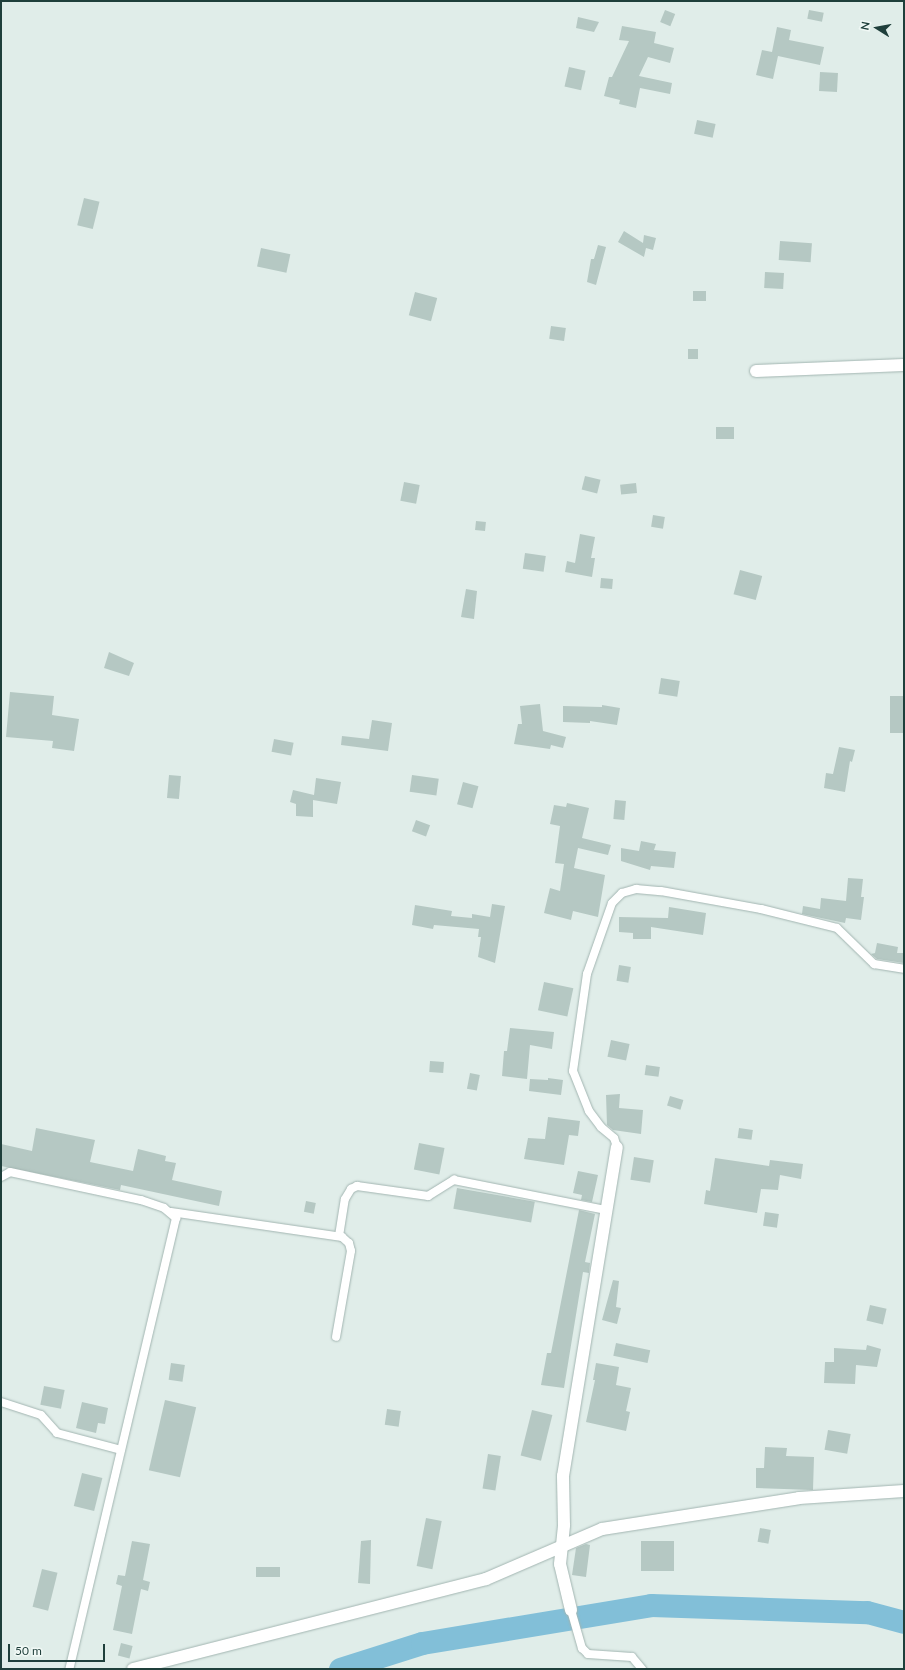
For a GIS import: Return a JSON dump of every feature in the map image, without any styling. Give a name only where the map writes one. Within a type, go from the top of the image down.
[{"type":"street","points":[[756,371],[904,365]]},
{"type":"street","points":[[571,1610],[560,1564],[564,1525],[563,1476],[617,1147]]},
{"type":"street","points":[[133,1669],[486,1579],[602,1529],[743,1505],[798,1498],[904,1492]]},
{"type":"lane","points":[[617,1147],[614,1138],[600,1127],[589,1111],[573,1071],[587,974],[612,903],[622,893],[636,889],[661,891],[761,909],[837,928],[874,964],[904,969]]},
{"type":"lane","points":[[1,1177],[10,1172],[141,1200],[171,1212],[339,1236],[349,1243],[351,1251],[336,1337]]},
{"type":"lane","points":[[339,1236],[346,1199],[351,1189],[357,1186],[428,1196],[454,1180],[606,1210]]},
{"type":"lane","points":[[69,1669],[177,1223],[171,1212]]},
{"type":"lane","points":[[1,1402],[41,1415],[57,1433],[121,1450]]},
{"type":"lane","points":[[571,1610],[582,1648],[588,1654],[632,1657],[642,1669]]},
{"type":"building","points":[[665,10],[675,14],[670,26],[660,22]]},
{"type":"building","points":[[809,10],[824,13],[822,22],[807,19]]},
{"type":"building","points":[[578,17],[599,22],[594,32],[576,28]]},
{"type":"building","points":[[622,26],[656,32],[654,43],[674,48],[670,63],[648,57],[639,76],[672,83],[670,94],[640,88],[636,108],[619,104],[620,100],[604,96],[609,77],[612,77],[629,41],[619,40]]},
{"type":"building","points":[[777,27],[791,30],[789,40],[824,47],[820,65],[778,56],[773,79],[756,75],[762,50],[772,52]]},
{"type":"building","points":[[569,67],[586,71],[581,90],[565,86]]},
{"type":"building","points":[[820,72],[838,73],[837,92],[819,91]]},
{"type":"building","points":[[697,120],[716,124],[713,138],[694,134]]},
{"type":"building","points":[[84,198],[100,202],[93,229],[77,225]]},
{"type":"building","points":[[624,231],[643,243],[644,235],[656,238],[653,250],[646,248],[644,257],[618,242]]},
{"type":"building","points":[[780,241],[812,243],[811,262],[779,260]]},
{"type":"building","points":[[598,245],[606,247],[596,285],[587,282],[591,259],[594,259]]},
{"type":"building","points":[[261,248],[290,254],[286,273],[257,267]]},
{"type":"building","points":[[765,272],[784,273],[783,289],[764,288]]},
{"type":"building","points":[[693,291],[706,291],[706,301],[693,301]]},
{"type":"building","points":[[415,292],[437,298],[431,321],[409,315]]},
{"type":"building","points":[[551,326],[566,328],[564,341],[549,339]]},
{"type":"building","points":[[688,349],[698,349],[698,359],[688,359]]},
{"type":"building","points":[[716,427],[734,427],[734,439],[716,439]]},
{"type":"building","points":[[585,476],[601,480],[597,493],[582,490]]},
{"type":"building","points":[[404,482],[420,485],[416,504],[400,501]]},
{"type":"building","points":[[636,483],[637,493],[621,495],[620,485]]},
{"type":"building","points":[[653,515],[665,517],[663,529],[651,527]]},
{"type":"building","points":[[476,521],[486,522],[485,531],[475,530]]},
{"type":"building","points":[[580,534],[595,537],[591,558],[595,558],[592,577],[565,572],[567,561],[575,563]]},
{"type":"building","points":[[525,553],[546,556],[544,572],[523,569]]},
{"type":"building","points":[[740,570],[762,576],[756,600],[734,594]]},
{"type":"building","points":[[601,578],[613,579],[612,589],[600,588]]},
{"type":"building","points":[[466,589],[477,591],[474,619],[461,617]]},
{"type":"building","points":[[109,652],[134,663],[129,676],[104,668]]},
{"type":"building","points":[[661,678],[680,681],[677,697],[658,694]]},
{"type":"building","points":[[10,692],[54,696],[52,715],[79,719],[74,751],[52,748],[53,741],[6,737]]},
{"type":"building","points":[[890,696],[904,696],[904,733],[890,733]]},
{"type":"building","points":[[540,704],[543,731],[566,737],[563,748],[551,745],[550,749],[514,744],[518,724],[522,724],[520,706]]},
{"type":"building","points":[[602,705],[620,708],[617,725],[590,721],[590,723],[563,722],[563,706],[602,707]]},
{"type":"building","points":[[372,720],[392,723],[388,751],[341,745],[342,736],[369,739]]},
{"type":"building","points":[[274,739],[294,743],[291,756],[272,752]]},
{"type":"building","points":[[839,747],[855,750],[852,762],[850,761],[845,792],[824,788],[826,773],[833,774]]},
{"type":"building","points":[[169,775],[181,776],[179,799],[167,798]]},
{"type":"building","points":[[412,775],[439,779],[436,796],[410,792]]},
{"type":"building","points":[[316,778],[341,782],[337,804],[313,800],[313,817],[296,816],[296,804],[290,802],[293,790],[314,795]]},
{"type":"building","points":[[463,782],[478,786],[473,808],[457,804]]},
{"type":"building","points":[[615,800],[626,801],[624,820],[613,819]]},
{"type":"building","points":[[567,803],[589,808],[582,838],[611,845],[608,855],[578,848],[574,868],[605,875],[598,917],[573,911],[571,920],[544,913],[550,888],[560,891],[564,864],[555,863],[560,826],[550,824],[554,805],[566,807]]},
{"type":"building","points":[[416,820],[430,825],[426,836],[412,831]]},
{"type":"building","points":[[641,841],[656,844],[654,850],[676,852],[674,868],[651,866],[650,870],[621,861],[621,848],[639,851]]},
{"type":"building","points":[[848,878],[863,879],[861,897],[864,897],[861,920],[846,918],[845,923],[802,914],[803,906],[820,909],[821,898],[846,901]]},
{"type":"building","points":[[492,904],[505,906],[495,963],[478,957],[481,937],[478,937],[479,929],[434,925],[433,929],[412,925],[415,905],[452,911],[451,916],[472,918],[472,914],[490,917]]},
{"type":"building","points":[[669,907],[706,913],[703,935],[651,927],[651,939],[633,939],[633,933],[619,932],[619,917],[668,918]]},
{"type":"building","points":[[877,943],[898,947],[897,953],[904,953],[904,963],[877,959],[871,954],[875,953]]},
{"type":"building","points":[[619,965],[631,967],[628,983],[616,981]]},
{"type":"building","points":[[544,982],[573,988],[567,1017],[538,1010]]},
{"type":"building","points":[[510,1028],[554,1032],[552,1049],[530,1045],[527,1079],[502,1076],[504,1051],[507,1051]]},
{"type":"building","points":[[611,1040],[630,1044],[626,1061],[607,1057]]},
{"type":"building","points":[[430,1061],[444,1062],[443,1073],[429,1072]]},
{"type":"building","points":[[646,1065],[660,1067],[658,1077],[645,1075]]},
{"type":"building","points":[[470,1073],[480,1075],[477,1091],[467,1089]]},
{"type":"building","points":[[548,1078],[563,1080],[561,1095],[529,1091],[530,1079],[548,1080]]},
{"type":"building","points":[[620,1094],[619,1108],[643,1110],[641,1134],[613,1130],[607,1125],[606,1095]]},
{"type":"building","points":[[670,1096],[683,1100],[680,1110],[667,1106]]},
{"type":"building","points":[[548,1117],[580,1121],[578,1136],[569,1135],[564,1165],[524,1159],[528,1138],[545,1139]]},
{"type":"building","points":[[36,1128],[95,1140],[90,1162],[133,1171],[138,1149],[166,1156],[165,1161],[176,1163],[172,1180],[222,1191],[219,1206],[121,1185],[120,1190],[1,1166],[1,1144],[32,1151]]},
{"type":"building","points":[[739,1128],[753,1130],[751,1140],[738,1138]]},
{"type":"building","points":[[419,1143],[445,1148],[439,1174],[414,1170]]},
{"type":"building","points":[[634,1157],[654,1160],[650,1183],[630,1180]]},
{"type":"building","points":[[715,1158],[769,1166],[770,1160],[803,1164],[801,1179],[780,1175],[778,1190],[761,1189],[757,1213],[704,1204],[706,1190],[710,1191]]},
{"type":"building","points":[[578,1171],[598,1175],[592,1202],[581,1200],[582,1195],[573,1193]]},
{"type":"building","points":[[457,1188],[535,1202],[531,1222],[453,1209]]},
{"type":"building","points":[[306,1201],[316,1203],[314,1214],[304,1212]]},
{"type":"building","points":[[579,1210],[595,1214],[585,1262],[590,1263],[589,1273],[583,1272],[564,1388],[541,1385],[547,1353],[551,1353]]},
{"type":"building","points":[[765,1212],[779,1214],[777,1228],[763,1226]]},
{"type":"building","points":[[613,1280],[619,1281],[616,1307],[621,1308],[617,1324],[602,1320]]},
{"type":"building","points":[[870,1305],[887,1309],[883,1324],[866,1321]]},
{"type":"building","points":[[616,1343],[650,1350],[648,1363],[613,1356]]},
{"type":"building","points":[[867,1345],[881,1349],[877,1367],[856,1365],[855,1384],[824,1383],[825,1362],[834,1362],[834,1348],[866,1350]]},
{"type":"building","points":[[171,1363],[185,1365],[182,1382],[169,1380]]},
{"type":"building","points":[[596,1363],[619,1367],[616,1385],[631,1388],[626,1411],[630,1412],[626,1431],[586,1422],[595,1380],[593,1380]]},
{"type":"building","points":[[44,1386],[65,1390],[61,1409],[40,1405]]},
{"type":"building","points":[[165,1400],[196,1407],[180,1477],[149,1470]]},
{"type":"building","points":[[82,1402],[108,1408],[105,1424],[98,1423],[96,1433],[76,1428]]},
{"type":"building","points":[[387,1409],[401,1411],[399,1427],[385,1425]]},
{"type":"building","points":[[532,1410],[552,1415],[541,1461],[521,1456]]},
{"type":"building","points":[[828,1430],[851,1434],[847,1454],[825,1450]]},
{"type":"building","points":[[765,1447],[787,1448],[786,1456],[814,1457],[813,1490],[756,1488],[756,1468],[764,1468]]},
{"type":"building","points":[[488,1454],[501,1456],[495,1491],[483,1489]]},
{"type":"building","points":[[82,1473],[102,1478],[94,1511],[74,1506]]},
{"type":"building","points":[[426,1518],[442,1521],[432,1569],[417,1566]]},
{"type":"building","points":[[760,1528],[771,1530],[768,1544],[758,1542]]},
{"type":"building","points":[[371,1540],[370,1584],[358,1583],[361,1541]]},
{"type":"building","points":[[132,1541],[150,1544],[143,1580],[150,1582],[148,1591],[141,1589],[132,1634],[113,1630],[122,1586],[116,1584],[118,1575],[125,1576]]},
{"type":"building","points":[[641,1541],[674,1541],[674,1571],[641,1571]]},
{"type":"building","points":[[586,1544],[590,1545],[586,1577],[572,1575],[576,1548]]},
{"type":"building","points":[[256,1567],[280,1567],[280,1577],[256,1577]]},
{"type":"building","points":[[42,1569],[58,1573],[48,1611],[33,1607]]},
{"type":"building","points":[[121,1643],[133,1646],[129,1659],[118,1656]]},
{"type":"waterway","points":[[340,1669],[422,1643],[651,1605],[867,1612],[904,1622]]}]
